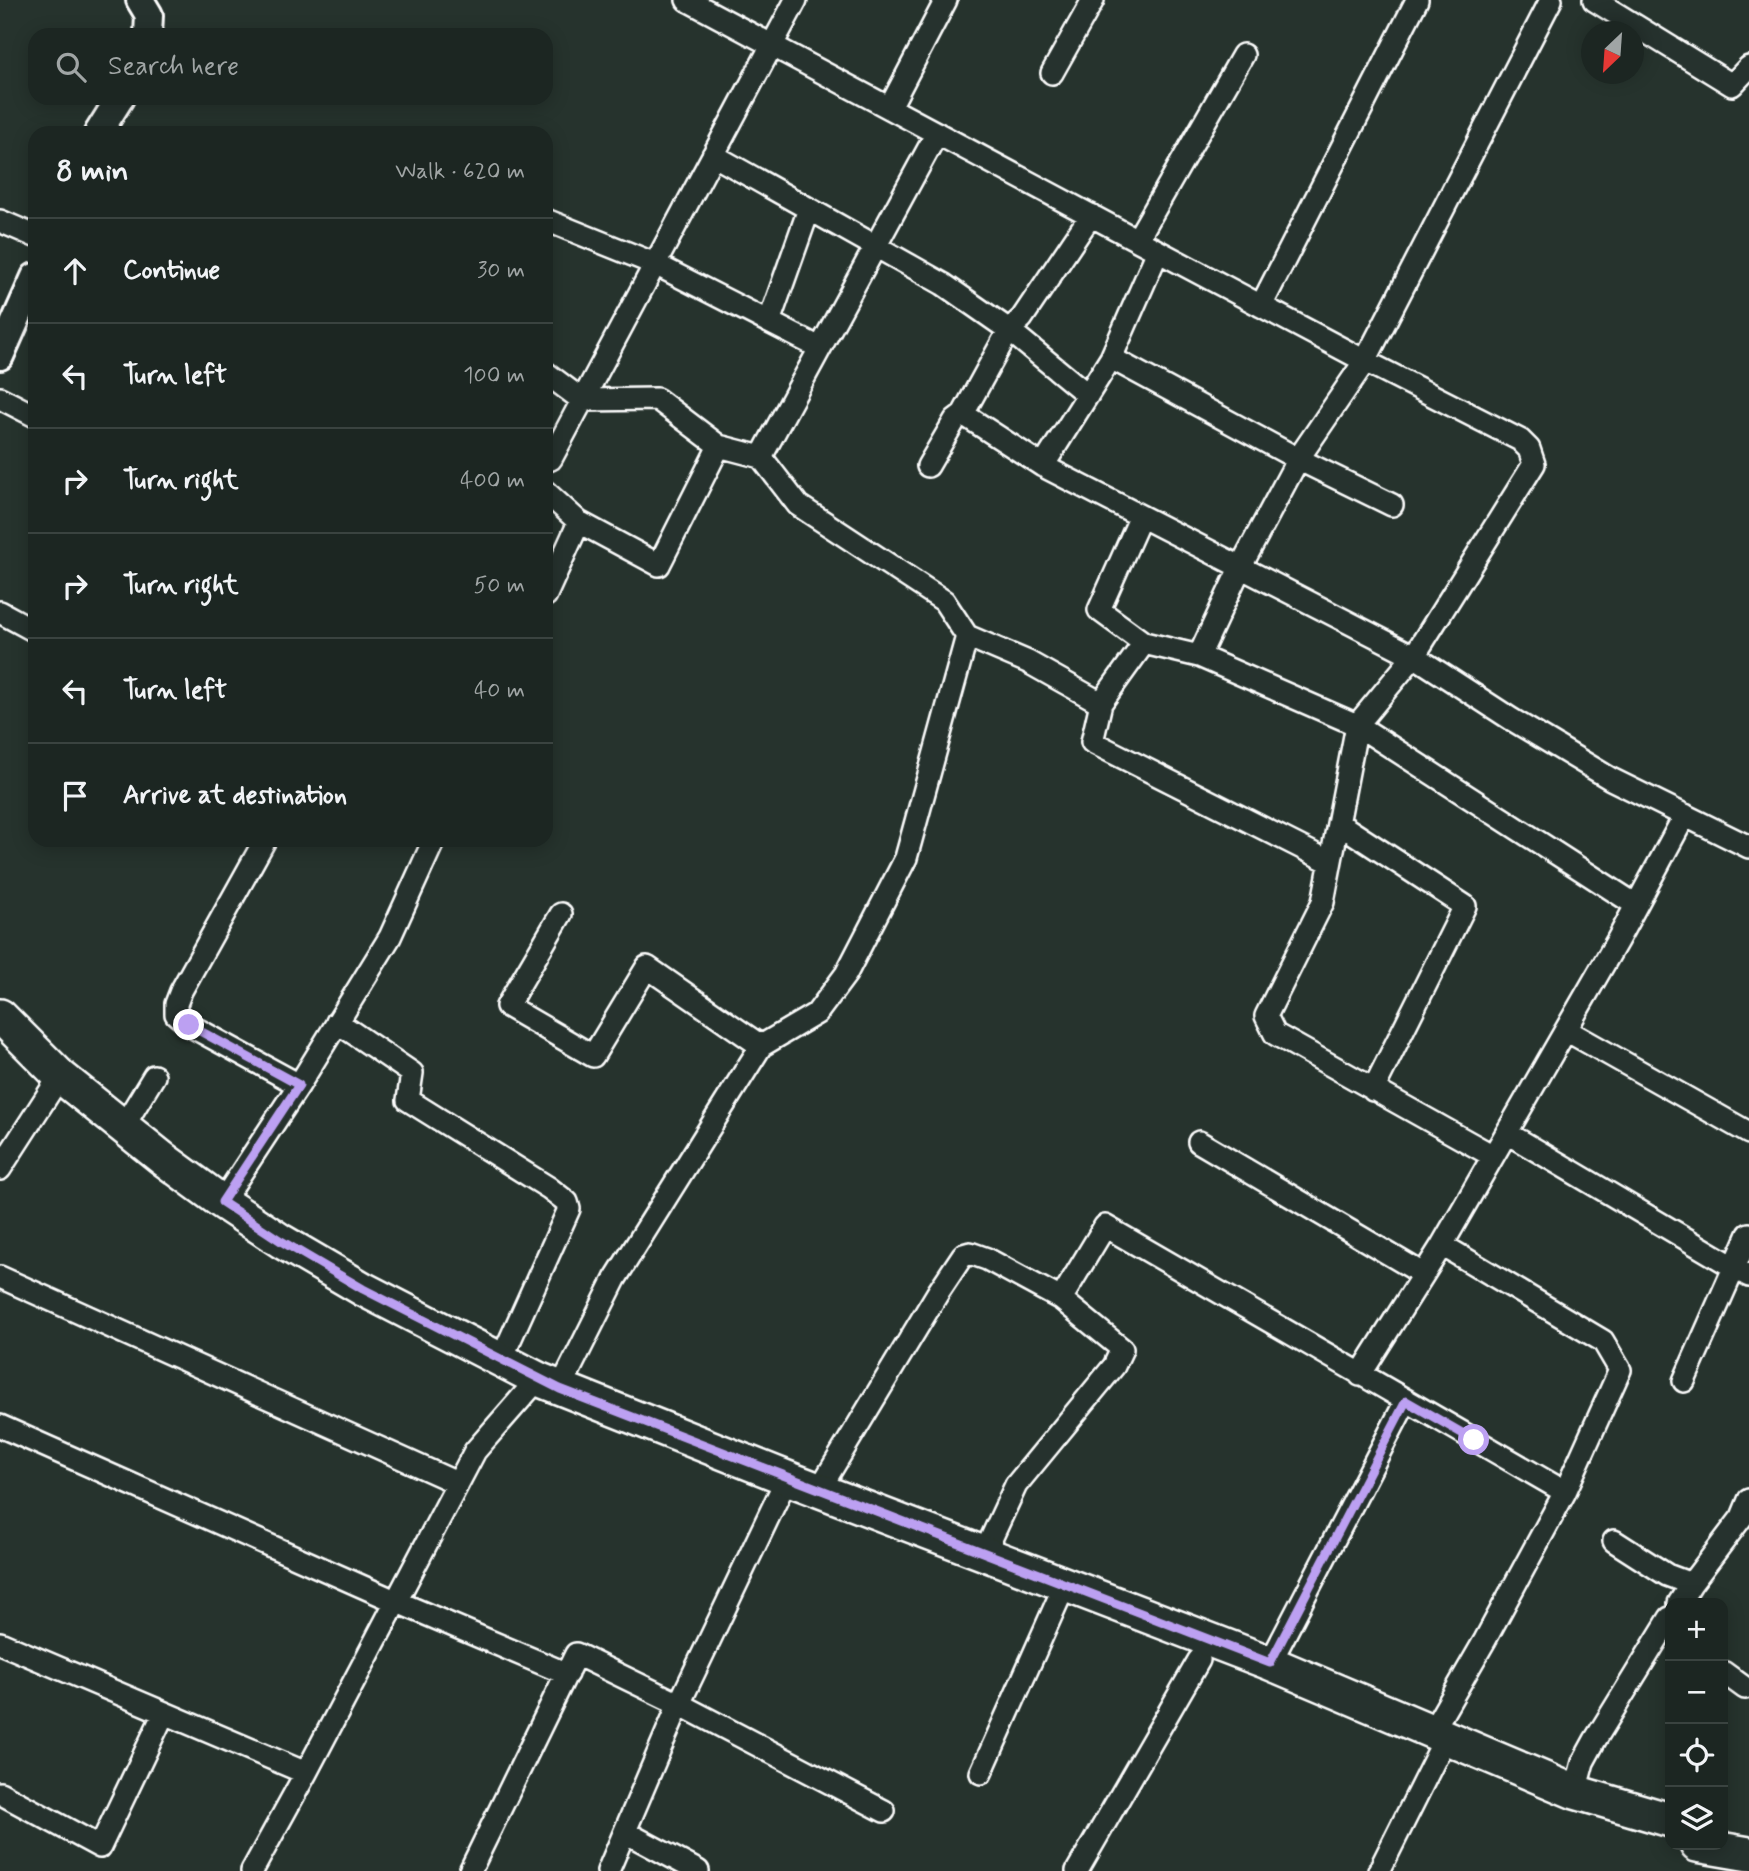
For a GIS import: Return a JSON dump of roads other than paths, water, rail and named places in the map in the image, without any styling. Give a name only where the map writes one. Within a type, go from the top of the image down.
[{"type":"main road","points":[[0,1016],[54,1083],[219,1222],[292,1272],[542,1386],[1059,1598],[1575,1792],[1665,1819]]},
{"type":"main road","points":[[0,1046],[123,1127],[222,1202],[281,1241],[363,1289],[501,1360],[542,1386]]},
{"type":"main road","points":[[784,1485],[819,1490],[1270,1663],[1572,1806],[1665,1834]]},
{"type":"main road","points":[[1728,1835],[1749,1837]]},
{"type":"main road","points":[[1726,1850],[1749,1854]]},
{"type":"street","points":[[140,0],[149,15],[148,28]]},
{"type":"street","points":[[687,0],[1261,306],[1520,440],[1529,449],[1534,464],[1414,656],[1357,725],[1322,902],[1266,1016],[1275,1034],[1493,1156]]},
{"type":"street","points":[[553,455],[796,0]]},
{"type":"street","points":[[890,107],[946,0]]},
{"type":"street","points":[[1052,73],[1093,0]]},
{"type":"street","points":[[1261,306],[1417,0]]},
{"type":"street","points":[[1199,656],[1241,566],[1298,459],[1366,361],[1551,0]]},
{"type":"street","points":[[1594,0],[1732,85],[1749,66]]},
{"type":"street","points":[[1137,240],[1243,55]]},
{"type":"street","points":[[102,126],[116,105]]},
{"type":"street","points":[[761,457],[937,133]]},
{"type":"street","points":[[713,155],[943,284],[1009,330],[1088,395]]},
{"type":"street","points":[[769,322],[809,209]]},
{"type":"street","points":[[928,466],[956,420],[963,414],[1009,330],[1022,317],[1091,215]]},
{"type":"street","points":[[0,221],[28,233]]},
{"type":"street","points":[[553,223],[655,264],[820,348]]},
{"type":"street","points":[[1043,466],[1111,358],[1158,251]]},
{"type":"street","points":[[0,356],[28,293]]},
{"type":"street","points":[[1111,358],[1298,459],[1392,505]]},
{"type":"street","points":[[553,378],[582,400],[657,399],[719,446],[761,457],[798,505],[944,601],[967,636],[1028,662],[1101,703]]},
{"type":"street","points":[[0,398],[28,412]]},
{"type":"street","points":[[963,414],[1043,466],[1414,656],[1611,779],[1749,847]]},
{"type":"street","points":[[553,498],[579,522],[659,565],[719,446]]},
{"type":"street","points":[[1141,516],[1099,610],[1144,643],[1199,656],[1357,725],[1636,905]]},
{"type":"street","points":[[553,580],[579,522]]},
{"type":"street","points":[[0,612],[28,627]]},
{"type":"street","points":[[252,1871],[475,1451],[542,1386],[615,1279],[761,1046],[817,1013],[846,974],[906,858],[967,636]]},
{"type":"street","points":[[1144,643],[1101,703],[1092,742],[1331,862]]},
{"type":"street","points":[[1360,1375],[1442,1245],[1685,816]]},
{"type":"street","points":[[1338,823],[1465,906],[1373,1090]]},
{"type":"street","points":[[261,847],[181,991],[176,1004],[176,1014],[189,1025],[299,1085]]},
{"type":"street","points":[[222,1202],[299,1085],[390,937],[431,847]]},
{"type":"street","points":[[561,914],[508,1006],[593,1056],[647,967],[761,1046]]},
{"type":"street","points":[[337,1022],[412,1073],[408,1100],[567,1202],[569,1209],[560,1233],[501,1360]]},
{"type":"street","points":[[1566,1030],[1749,1133]]},
{"type":"street","points":[[123,1127],[154,1076]]},
{"type":"street","points":[[0,1169],[54,1083]]},
{"type":"street","points":[[1507,1133],[1742,1271]]},
{"type":"street","points":[[1199,1142],[1423,1274]]},
{"type":"street","points":[[1060,1299],[1105,1226],[1565,1492]]},
{"type":"street","points":[[1685,1381],[1742,1271],[1749,1234]]},
{"type":"street","points":[[1379,1871],[1436,1740],[1485,1640],[1565,1492],[1619,1370],[1603,1341],[1442,1245]]},
{"type":"street","points":[[819,1490],[963,1255],[970,1253],[987,1259],[1060,1299],[1122,1349],[1114,1366],[1016,1485],[984,1554]]},
{"type":"street","points":[[0,1277],[457,1483]]},
{"type":"street","points":[[1270,1663],[1406,1401]]},
{"type":"street","points":[[0,1426],[567,1674]]},
{"type":"street","points":[[608,1871],[679,1704],[784,1485]]},
{"type":"street","points":[[1682,1598],[1742,1517],[1749,1500]]},
{"type":"street","points":[[1614,1541],[1667,1575],[1691,1584]]},
{"type":"street","points":[[981,1773],[1059,1598]]},
{"type":"street","points":[[1575,1792],[1583,1762],[1665,1632]]},
{"type":"street","points":[[0,1643],[306,1773]]},
{"type":"street","points":[[470,1871],[576,1654],[679,1704],[884,1811]]},
{"type":"street","points":[[1077,1871],[1199,1660]]},
{"type":"street","points":[[1728,1676],[1745,1688]]},
{"type":"street","points":[[0,1793],[100,1847],[164,1713]]},
{"type":"street","points":[[625,1832],[698,1871]]}]
